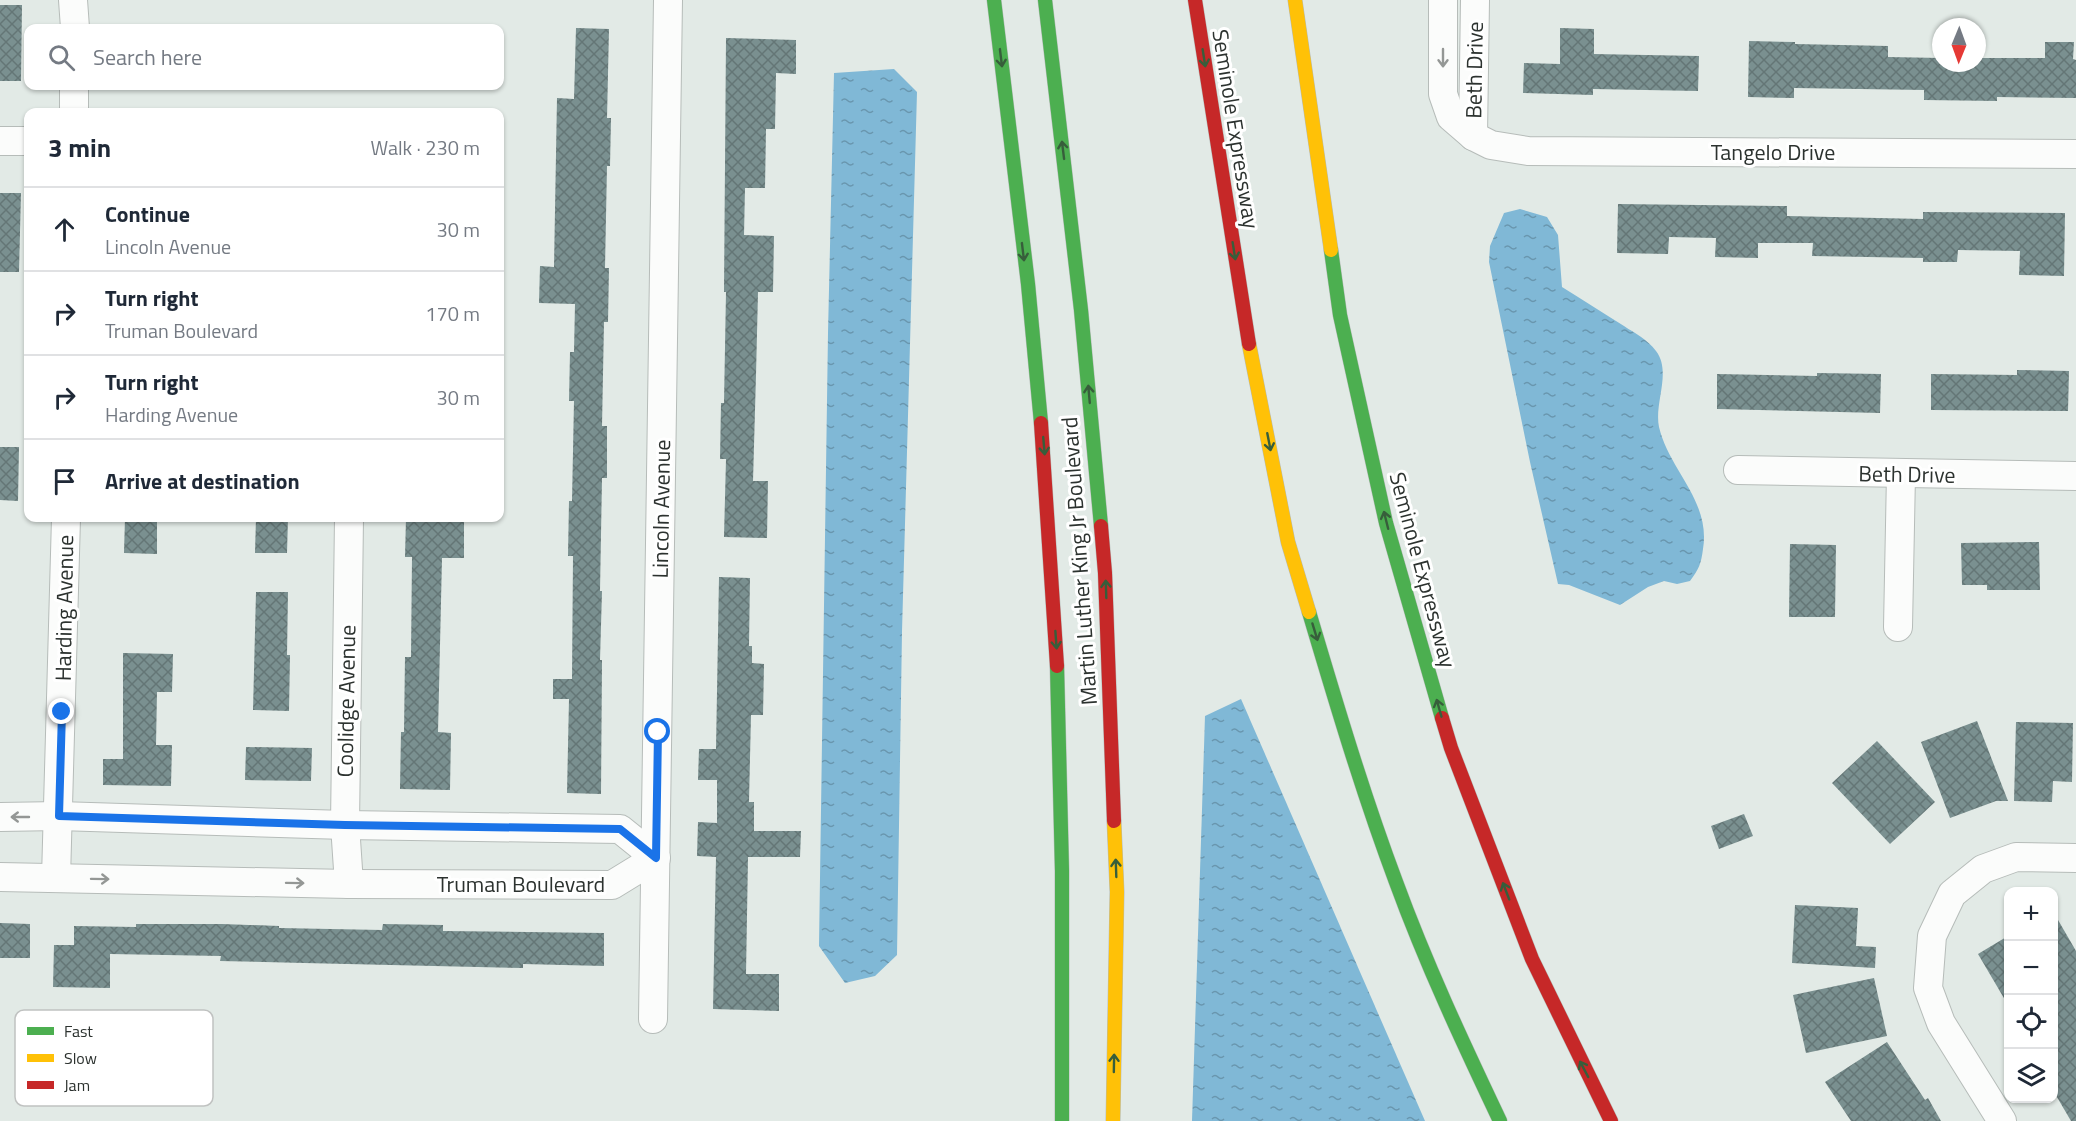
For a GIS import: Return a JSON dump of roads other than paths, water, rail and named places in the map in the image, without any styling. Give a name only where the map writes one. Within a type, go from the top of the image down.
[{"type":"main road","name":"Martin Luther King Jr Boulevard","points":[[994,0],[1041,420],[1056,647],[1064,947],[1062,1121]]},
{"type":"main road","name":"Martin Luther King Jr Boulevard","points":[[1045,0],[1081,310],[1105,573],[1117,892],[1113,1121]]},
{"type":"main road","name":"Seminole Expressway","points":[[1195,0],[1245,326],[1288,542],[1347,738],[1396,883],[1456,1027],[1500,1121]]},
{"type":"main road","name":"Seminole Expressway","points":[[1295,0],[1340,315],[1389,534],[1450,748],[1532,959],[1611,1121]]},
{"type":"street","points":[[73,0],[75,24]]},
{"type":"street","name":"Lincoln Avenue","points":[[653,1019],[668,0]]},
{"type":"street","name":"Beth Drive","points":[[1443,0],[1443,94],[1451,117],[1473,136]]},
{"type":"street","name":"Beth Drive","points":[[1473,136],[1475,0]]},
{"type":"street","points":[[74,90],[74,108]]},
{"type":"street","name":"Tangelo Drive","points":[[1473,136],[1491,145],[1528,151],[2076,154]]},
{"type":"street","points":[[0,141],[24,141]]},
{"type":"street","name":"Beth Drive","points":[[1738,470],[2076,476]]},
{"type":"street","points":[[1898,627],[1901,474]]},
{"type":"street","name":"Harding Avenue","points":[[57,879],[66,522]]},
{"type":"street","name":"Coolidge Avenue","points":[[349,522],[345,825],[349,884]]},
{"type":"street","points":[[0,817],[59,816],[345,825],[620,829],[656,858]]},
{"type":"street","points":[[2002,1121],[1941,1023],[1928,988],[1932,936],[1952,894],[1983,869],[2016,857],[2076,858]]},
{"type":"street","name":"Truman Boulevard","points":[[0,877],[349,884],[612,885],[656,858]]},
{"type":"water","points":[[894,69],[917,92],[902,632],[897,955],[875,976],[845,983],[819,946],[834,73]]},
{"type":"water","points":[[1520,209],[1547,217],[1558,235],[1562,287],[1641,337],[1653,347],[1661,359],[1663,378],[1659,427],[1664,443],[1695,501],[1704,532],[1698,570],[1690,581],[1677,584],[1664,581],[1648,587],[1620,605],[1569,585],[1558,584],[1530,462],[1489,262],[1490,246],[1504,213]]},
{"type":"water","points":[[1241,699],[1425,1121],[1192,1121],[1205,716]]}]
